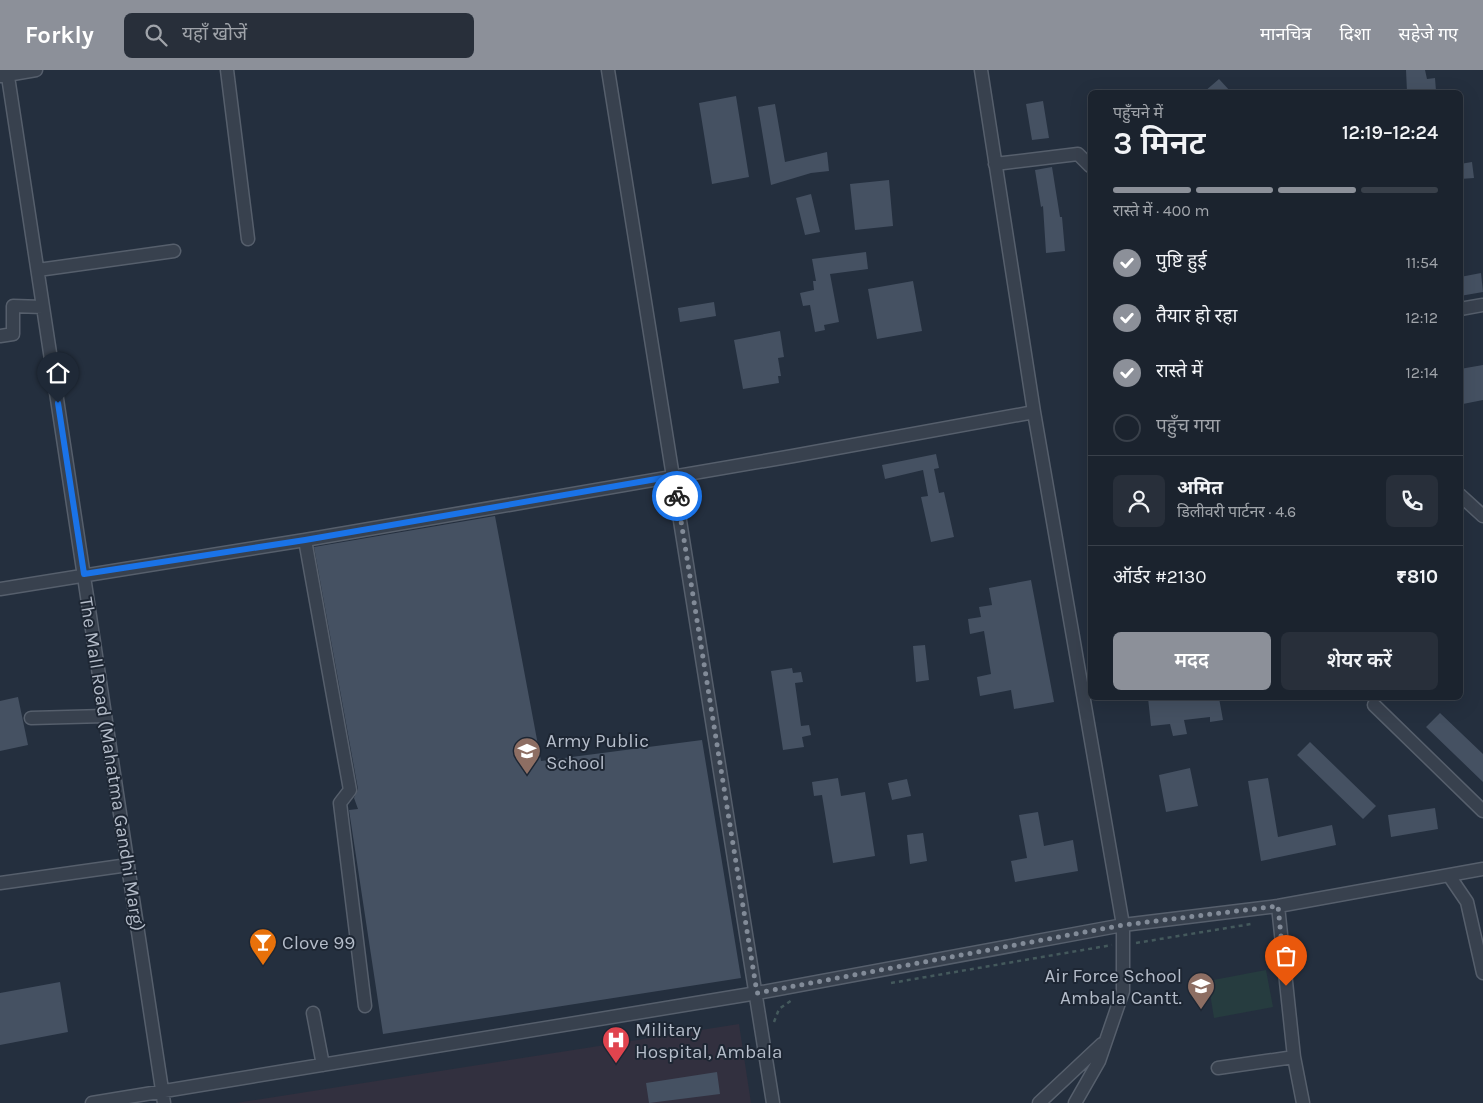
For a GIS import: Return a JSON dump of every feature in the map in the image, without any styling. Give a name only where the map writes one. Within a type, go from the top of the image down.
[{"type":"street","points":[[5,73],[36,70]]},
{"type":"street","points":[[227,70],[248,238]]},
{"type":"street","points":[[608,70],[757,993],[773,1103]]},
{"type":"street","points":[[981,70],[1034,412],[1123,925],[1123,991],[1099,1061],[1076,1103]]},
{"type":"street","name":"The Mall Road (Mahatma Gandhi Marg)","points":[[5,73],[38,270],[163,1097]]},
{"type":"street","points":[[996,164],[1078,154],[1088,164]]},
{"type":"street","points":[[38,270],[174,251]]},
{"type":"street","points":[[1463,308],[1483,305]]},
{"type":"street","points":[[0,336],[13,334],[13,306],[43,307]]},
{"type":"street","points":[[0,589],[305,540],[1034,412]]},
{"type":"street","points":[[1463,498],[1483,516]]},
{"type":"street","points":[[305,540],[350,790],[340,803],[365,1006]]},
{"type":"street","points":[[1374,705],[1483,811]]},
{"type":"street","points":[[31,718],[105,716]]},
{"type":"street","points":[[0,883],[128,865]]},
{"type":"street","points":[[92,1103],[163,1097],[324,1065],[757,993],[1123,925],[1278,906],[1483,870]]},
{"type":"street","points":[[1450,877],[1467,902],[1483,973]]},
{"type":"street","points":[[1278,906],[1294,1057],[1302,1103]]},
{"type":"street","points":[[313,1013],[324,1065]]},
{"type":"street","points":[[1039,1103],[1095,1052],[1107,1038]]},
{"type":"street","points":[[1218,1068],[1294,1057]]},
{"type":"path","points":[[1136,943],[1251,924]]},
{"type":"path","points":[[886,984],[1112,945]]},
{"type":"path","points":[[774,1031],[774,1022],[779,1009],[797,998]]},
{"type":"shaded area","name":"Military Hospital, Ambala","points":[[739,1024],[751,1103],[236,1103]]},
{"type":"green space","points":[[1266,970],[1273,1007],[1214,1018],[1208,981]]},
{"type":"building","points":[[1406,70],[1425,70],[1427,79],[1435,78],[1436,90],[1407,90]]},
{"type":"building","points":[[1219,79],[1229,90],[1206,90]]},
{"type":"building","points":[[736,96],[749,177],[712,184],[699,103]]},
{"type":"building","points":[[1043,101],[1049,138],[1032,140],[1026,104]]},
{"type":"building","points":[[775,104],[785,162],[827,152],[829,171],[811,173],[771,185],[758,107]]},
{"type":"building","points":[[1472,162],[1474,178],[1463,179],[1463,164]]},
{"type":"building","points":[[1052,167],[1060,217],[1062,217],[1065,251],[1046,253],[1043,206],[1041,207],[1035,170]]},
{"type":"building","points":[[889,180],[893,226],[855,230],[850,184]]},
{"type":"building","points":[[811,194],[820,232],[805,235],[796,198]]},
{"type":"building","points":[[866,252],[868,269],[830,274],[839,322],[824,325],[825,330],[815,332],[810,305],[803,306],[800,293],[814,290],[813,281],[816,281],[812,259]]},
{"type":"building","points":[[1481,273],[1483,292],[1463,295],[1463,276]]},
{"type":"building","points":[[913,281],[922,331],[877,339],[868,289]]},
{"type":"building","points":[[714,302],[716,316],[680,322],[678,308]]},
{"type":"building","points":[[780,331],[784,357],[778,358],[781,376],[778,376],[779,383],[743,389],[734,340]]},
{"type":"building","points":[[1483,365],[1483,400],[1463,404],[1463,368]]},
{"type":"building","points":[[936,454],[939,468],[934,469],[939,493],[944,492],[954,537],[931,542],[921,497],[928,496],[923,470],[885,479],[882,465]]},
{"type":"building","name":"Army Public School","points":[[495,516],[541,761],[702,740],[741,978],[383,1034],[349,810],[358,809],[354,798],[358,789],[314,547]]},
{"type":"building","points":[[1031,580],[1054,702],[1014,709],[1011,690],[980,696],[977,677],[991,674],[984,631],[970,634],[968,619],[981,617],[979,607],[992,605],[989,588]]},
{"type":"building","points":[[925,645],[929,680],[916,682],[913,646]]},
{"type":"building","points":[[792,668],[793,673],[801,672],[803,682],[795,683],[801,726],[809,725],[811,735],[802,737],[804,747],[783,750],[771,671]]},
{"type":"building","points":[[18,697],[28,745],[0,751],[0,701]]},
{"type":"building","points":[[1148,700],[1219,700],[1223,720],[1210,722],[1210,717],[1184,720],[1187,734],[1173,736],[1170,724],[1151,726]]},
{"type":"building","points":[[1440,713],[1483,754],[1483,782],[1426,727]]},
{"type":"building","points":[[1310,742],[1376,806],[1363,819],[1297,755]]},
{"type":"building","points":[[1190,768],[1198,806],[1166,812],[1159,775]]},
{"type":"building","points":[[838,778],[841,796],[865,792],[875,856],[833,863],[822,795],[814,796],[812,782]]},
{"type":"building","points":[[1268,778],[1278,837],[1332,825],[1336,845],[1261,861],[1248,781]]},
{"type":"building","points":[[907,779],[911,796],[892,800],[888,783]]},
{"type":"building","points":[[1435,808],[1438,829],[1391,837],[1388,815]]},
{"type":"building","points":[[1038,812],[1044,846],[1073,840],[1078,871],[1015,882],[1011,861],[1027,858],[1019,815]]},
{"type":"building","points":[[923,833],[927,861],[910,864],[907,835]]},
{"type":"building","points":[[60,982],[68,1032],[0,1045],[0,993]]},
{"type":"building","points":[[717,1072],[720,1094],[649,1103],[646,1083]]},
{"type":"way so far","points":[[677,496],[757,993],[1123,925],[1278,906],[1286,986]]},
{"type":"place","name":"Army Public School","points":[[527,775]]},
{"type":"place","name":"Clove 99","points":[[263,966]]},
{"type":"place","name":"Air Force School Ambala Cantt.","points":[[1201,1010]]},
{"type":"place","name":"Military Hospital, Ambala","points":[[616,1064]]},
{"type":"route","points":[[58,403],[84,574],[305,540],[674,476],[677,496]]}]
